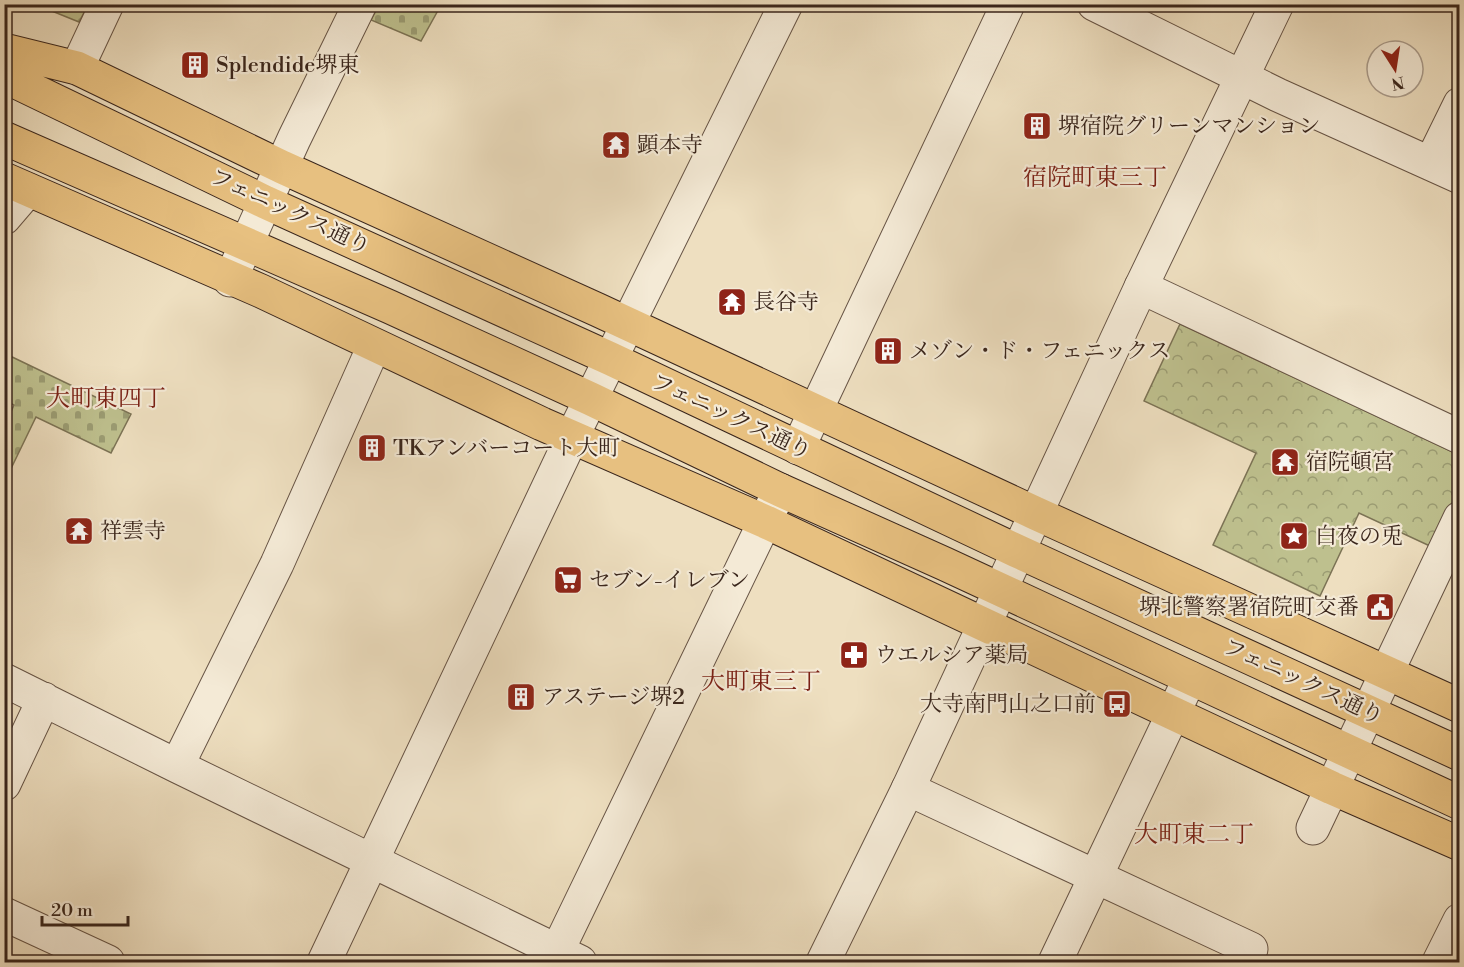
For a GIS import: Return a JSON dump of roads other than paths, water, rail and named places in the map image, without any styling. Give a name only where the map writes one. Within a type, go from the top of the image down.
[{"type":"highway","points":[[4,50],[77,68],[282,167],[1460,706]]},
{"type":"highway","name":"フェニックス通り","points":[[4,76],[265,202],[610,359],[1017,551],[1460,754]]},
{"type":"highway","name":"フェニックス通り","points":[[4,138],[247,243],[591,399],[780,490],[1460,803]]},
{"type":"highway","points":[[16,185],[230,280],[261,291],[572,437],[765,522],[1332,788],[1460,844]]},
{"type":"street","points":[[77,68],[107,4]]},
{"type":"street","points":[[230,280],[360,4]]},
{"type":"street","points":[[324,963],[572,437],[786,4]]},
{"type":"street","points":[[798,448],[1008,4]]},
{"type":"street","points":[[1094,4],[1242,77],[1445,170],[1460,104]]},
{"type":"street","points":[[823,963],[908,789],[1141,286],[1277,4]]},
{"type":"street","points":[[4,218],[16,185]]},
{"type":"street","points":[[1141,286],[1460,437]]},
{"type":"street","points":[[177,766],[277,564],[374,346]]},
{"type":"street","points":[[4,680],[563,959],[780,490]]},
{"type":"street","points":[[1313,828],[1460,518]]},
{"type":"street","points":[[1055,963],[1190,678]]},
{"type":"street","points":[[4,784],[44,699]]},
{"type":"street","points":[[908,789],[1251,949]]},
{"type":"street","points":[[4,914],[108,963]]},
{"type":"street","points":[[1439,963],[1460,920]]},
{"type":"place","name":"Splendide堺東","points":[[195,65]]},
{"type":"place","name":"堺宿院グリーンマンション","points":[[1037,126]]},
{"type":"place","name":"顕本寺","points":[[616,145]]},
{"type":"place","name":"長谷寺","points":[[732,302]]},
{"type":"place","name":"メゾン・ド・フェニックス","points":[[888,351]]},
{"type":"place","name":"TKアンバーコート大町","points":[[372,448]]},
{"type":"place","name":"宿院頓宮","points":[[1285,462]]},
{"type":"place","name":"祥雲寺","points":[[79,531]]},
{"type":"place","name":"白夜の兎","points":[[1294,536]]},
{"type":"place","name":"セブン-イレブン","points":[[568,580]]},
{"type":"place","name":"堺北警察署宿院町交番","points":[[1380,607]]},
{"type":"place","name":"ウエルシア薬局","points":[[854,655]]},
{"type":"place","name":"アステージ堺2","points":[[521,697]]},
{"type":"place","name":"大寺南門山之口前","points":[[1117,704]]},
{"type":"district","name":"宿院町東三丁","points":[[1095,178]]},
{"type":"district","name":"大町東四丁","points":[[106,399]]},
{"type":"district","name":"大町東三丁","points":[[761,682]]},
{"type":"district","name":"大町東二丁","points":[[1194,835]]}]
